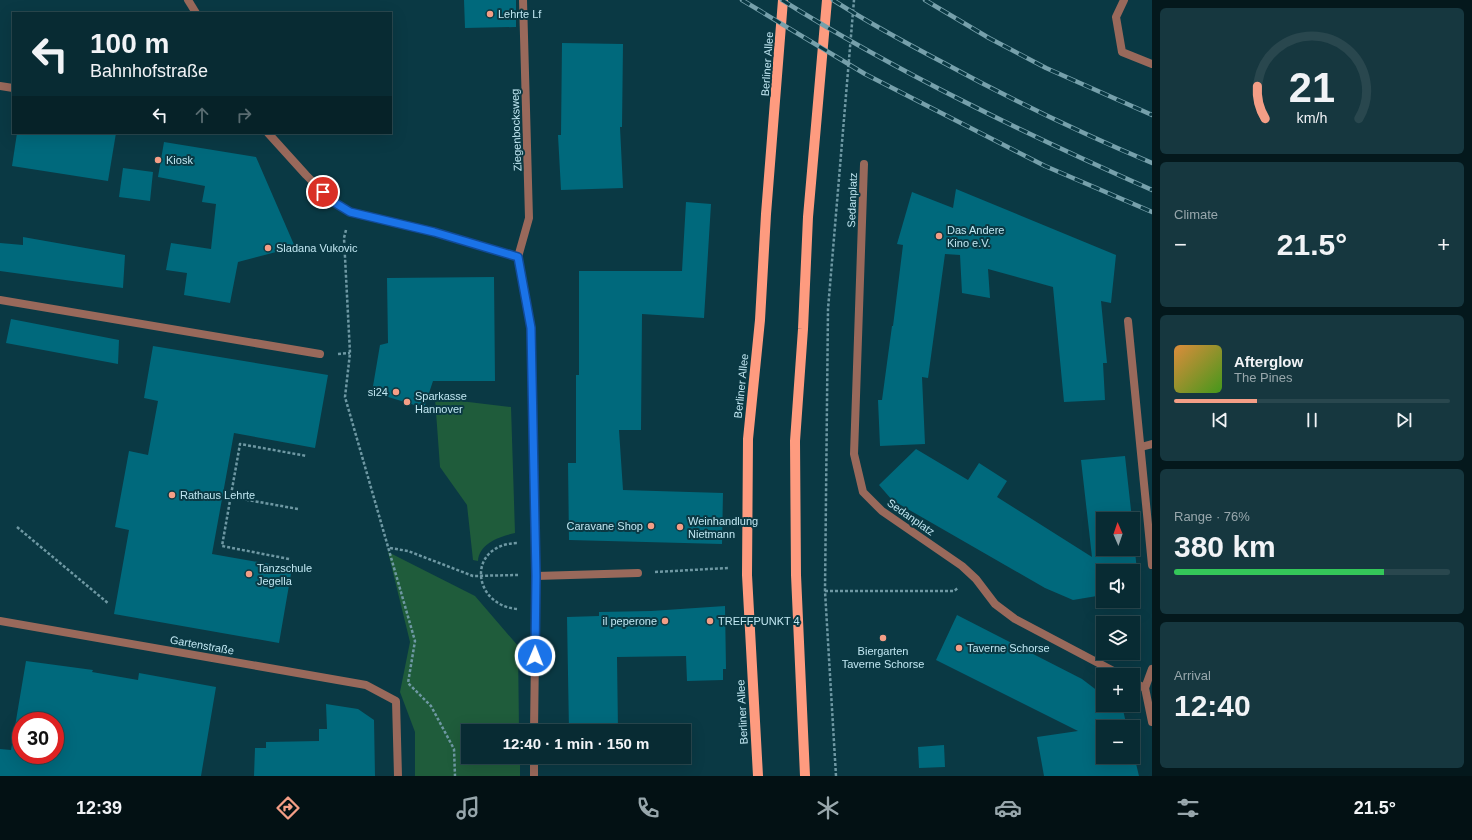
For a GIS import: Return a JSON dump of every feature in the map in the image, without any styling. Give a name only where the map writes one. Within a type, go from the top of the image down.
[{"type":"main road","name":"Berliner Allee","points":[[758,776],[747,567],[748,439],[760,320],[766,214],[783,0]]},
{"type":"main road","points":[[805,776],[796,575],[795,441],[803,329],[808,217],[827,0]]},
{"type":"street","points":[[188,0],[195,12]]},
{"type":"street","name":"Ziegenbocksweg","points":[[518,257],[529,218],[523,0]]},
{"type":"street","points":[[1124,0],[1116,17],[1122,52],[1152,64]]},
{"type":"street","points":[[0,86],[12,88]]},
{"type":"street","points":[[269,134],[332,201],[350,212],[434,232],[518,257],[531,328],[536,576],[534,724]]},
{"type":"street","name":"Sedanplatz","points":[[864,164],[854,454],[863,492],[882,511],[962,566],[976,579],[995,604],[1015,619],[1107,668]]},
{"type":"street","points":[[0,300],[320,354]]},
{"type":"street","points":[[1128,321],[1152,565]]},
{"type":"street","points":[[1141,446],[1152,444]]},
{"type":"street","points":[[536,576],[638,573]]},
{"type":"street","name":"Gartenstraße","points":[[0,621],[366,685],[396,701],[398,776]]},
{"type":"street","points":[[1152,669],[1145,688],[1152,722]]},
{"type":"street","points":[[1140,686],[1145,688]]},
{"type":"street","points":[[534,764],[534,776]]},
{"type":"path","points":[[836,776],[825,591],[828,309],[854,0]]},
{"type":"path","points":[[350,212],[344,238],[350,353],[345,397],[390,548],[415,641],[408,683],[431,706],[454,749],[455,776]]},
{"type":"path","points":[[289,559],[222,546],[240,444],[307,456]]},
{"type":"path","points":[[231,497],[298,509]]},
{"type":"path","points":[[17,527],[109,604]]},
{"type":"path","points":[[535,542],[502,545],[492,549],[485,556],[482,565],[482,576],[486,592],[493,600],[503,606],[536,610]]},
{"type":"path","points":[[390,548],[408,551],[473,576],[501,575]]},
{"type":"path","points":[[638,573],[747,567]]},
{"type":"path","points":[[825,591],[954,591],[976,579]]},
{"type":"green space","points":[[435,398],[511,407],[515,533],[497,538],[486,545],[479,555],[478,561],[473,560],[467,505],[440,467]]},
{"type":"green space","points":[[388,552],[475,596],[518,646],[519,724],[461,724],[461,764],[520,764],[520,776],[415,776],[415,732],[400,692],[410,642]]},
{"type":"building","name":"Lehrte Lf","points":[[464,0],[516,0],[516,27],[465,28]]},
{"type":"building","points":[[562,43],[623,44],[622,127],[620,127],[623,188],[561,190],[558,135],[561,135]]},
{"type":"building","points":[[17,134],[116,134],[108,181],[12,166]]},
{"type":"building","points":[[164,142],[256,157],[295,247],[238,262],[230,303],[184,295],[187,273],[166,270],[171,243],[211,249],[216,204],[202,202],[205,186],[158,177]]},
{"type":"building","points":[[123,168],[153,172],[150,201],[119,197]]},
{"type":"building","points":[[956,189],[1116,255],[1111,303],[1101,301],[1107,363],[1103,363],[1105,400],[1064,402],[1053,287],[988,269],[990,298],[962,293],[960,255],[945,254],[928,378],[922,377],[925,444],[880,446],[878,400],[882,400],[903,245],[897,244],[912,192],[953,208]]},
{"type":"building","points":[[686,202],[711,204],[704,318],[642,314],[641,430],[619,430],[623,490],[723,493],[722,544],[569,540],[568,463],[576,463],[576,375],[579,375],[579,271],[682,271]]},
{"type":"building","points":[[23,237],[125,255],[123,288],[0,271],[0,243],[23,245]]},
{"type":"building","points":[[494,277],[495,381],[433,381],[424,408],[372,392],[380,345],[388,343],[387,278]]},
{"type":"building","points":[[11,319],[119,340],[118,364],[6,343]]},
{"type":"building","name":"Rathaus Lehrte","points":[[153,346],[328,375],[315,448],[234,433],[212,554],[292,568],[279,643],[114,614],[129,530],[115,527],[129,451],[148,455],[158,401],[144,398]]},
{"type":"building","points":[[916,449],[968,480],[979,463],[1007,481],[997,497],[1092,557],[1081,460],[1125,456],[1131,512],[1096,512],[1096,556],[1135,556],[1136,564],[1096,564],[1096,596],[1073,600],[1045,588],[892,500],[879,485]]},
{"type":"building","points":[[725,606],[726,669],[723,669],[723,680],[687,681],[686,656],[617,657],[618,724],[569,724],[567,617],[599,616],[599,612],[651,611]]},
{"type":"building","points":[[957,615],[1082,679],[1096,690],[1096,712],[1123,712],[1125,720],[1096,720],[1096,764],[1136,764],[1139,776],[1044,776],[1037,737],[1078,731],[936,660]]},
{"type":"building","points":[[26,661],[93,670],[92,672],[138,680],[139,673],[216,687],[201,776],[0,776],[0,749],[11,750],[12,744],[12,764],[64,764],[64,712],[17,712]]},
{"type":"building","points":[[326,704],[358,709],[374,720],[375,776],[254,776],[255,748],[266,748],[266,742],[319,741],[319,729],[327,729]]},
{"type":"building","points":[[944,745],[945,767],[919,768],[918,747]]},
{"type":"railway","points":[[742,0],[865,74],[1045,166],[1152,212]]},
{"type":"railway","points":[[782,0],[871,53],[1010,125],[1152,190]]},
{"type":"railway","points":[[833,0],[888,33],[995,90],[1073,128],[1152,163]]},
{"type":"railway","points":[[925,0],[989,38],[1046,68],[1152,115]]},
{"type":"place","name":"Lehrte Lf","points":[[490,14]]},
{"type":"place","name":"Kiosk","points":[[158,160]]},
{"type":"place","name":"Das Andere Kino e.V.","points":[[939,236]]},
{"type":"place","name":"Sladana Vukovic","points":[[268,248]]},
{"type":"place","name":"si24","points":[[396,392]]},
{"type":"place","name":"Sparkasse Hannover","points":[[407,402]]},
{"type":"place","name":"Rathaus Lehrte","points":[[172,495]]},
{"type":"place","name":"Caravane Shop","points":[[651,526]]},
{"type":"place","name":"Weinhandlung Nietmann","points":[[680,527]]},
{"type":"place","name":"Tanzschule Jegella","points":[[249,574]]},
{"type":"place","name":"il peperone","points":[[665,621]]},
{"type":"place","name":"TREFFPUNKT 4","points":[[710,621]]},
{"type":"place","name":"Biergarten Taverne Schorse","points":[[883,638]]},
{"type":"place","name":"Taverne Schorse","points":[[959,648]]},
{"type":"route","points":[[323,192],[332,201],[350,212],[434,232],[486,246],[518,257],[531,328],[536,576],[535,656]]}]
